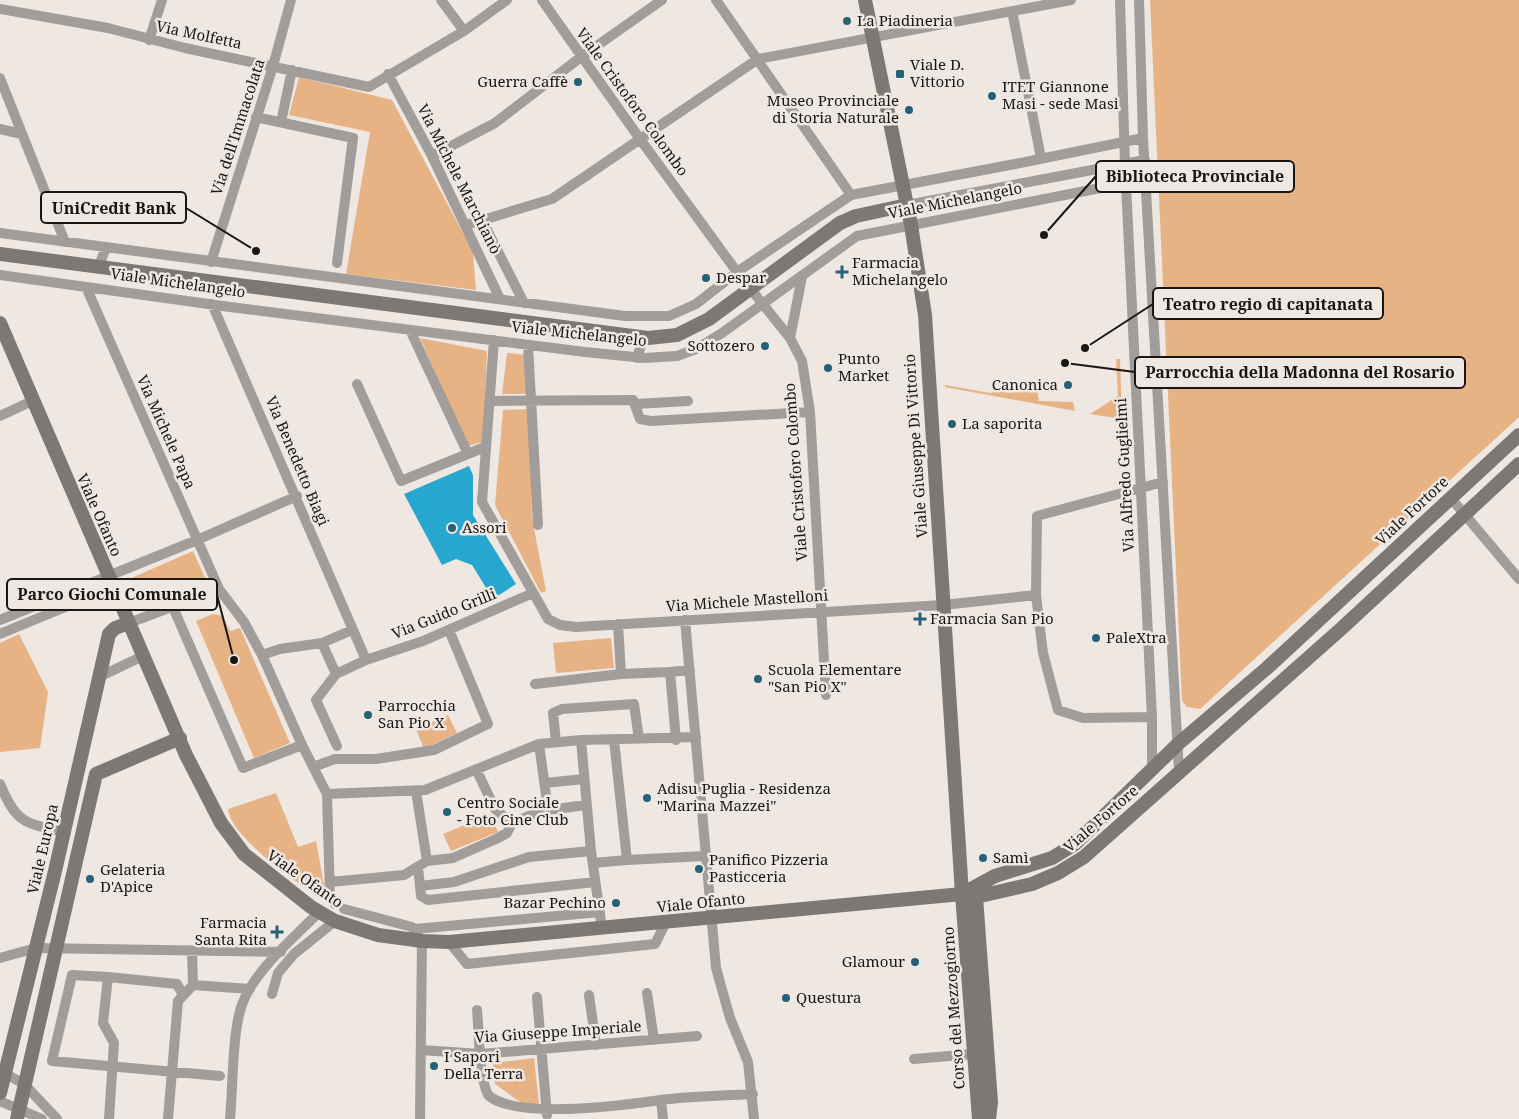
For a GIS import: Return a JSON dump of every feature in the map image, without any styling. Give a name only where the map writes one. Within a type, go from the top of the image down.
[{"type":"main road","name":"Viale Giuseppe Di Vittorio","points":[[865,0],[911,225],[925,315],[962,894]]},
{"type":"main road","name":"Viale Michelangelo","points":[[0,254],[643,338],[677,335],[710,319],[840,223],[856,216],[907,205]]},
{"type":"main road","name":"Viale Ofanto","points":[[0,323],[32,401],[204,794],[221,823],[244,854],[283,888],[319,912],[335,921],[378,934],[419,935],[450,942],[712,920],[962,894]]},
{"type":"main road","name":"Viale Fortore","points":[[962,894],[995,876],[1052,858],[1075,844],[1179,743],[1267,668],[1519,435]]},
{"type":"main road","name":"Viale Fortore","points":[[962,894],[976,898],[1032,884],[1075,864],[1101,844],[1179,771],[1342,628],[1519,464]]},
{"type":"main road","points":[[1329,611],[1342,628]]},
{"type":"main road","name":"Viale Europa","points":[[0,1093],[79,770],[109,634],[115,628],[129,623]]},
{"type":"main road","points":[[18,1115],[96,774],[180,738]]},
{"type":"main road","name":"Corso del Mezzogiorno","points":[[962,894],[979,1119]]},
{"type":"main road","name":"Corso del Mezzogiorno","points":[[976,898],[991,1102]]},
{"type":"main road","points":[[989,1119],[991,1102]]},
{"type":"street","points":[[150,40],[162,0]]},
{"type":"street","name":"Via dell'Immacolata","points":[[211,262],[273,66],[291,0]]},
{"type":"street","points":[[441,0],[464,32]]},
{"type":"street","name":"Via Molfetta","points":[[0,9],[108,28],[150,40],[369,87],[388,74],[464,32],[507,0]]},
{"type":"street","name":"Viale Cristoforo Colombo","points":[[542,0],[581,57],[737,272],[790,338],[802,361],[810,412],[826,695]]},
{"type":"street","points":[[432,156],[495,122],[581,57],[662,0]]},
{"type":"street","points":[[716,0],[851,194]]},
{"type":"street","points":[[466,225],[552,200],[758,58],[1071,0]]},
{"type":"street","name":"Via Alfredo Guglielmi","points":[[1120,0],[1125,164],[1152,717],[1152,769]]},
{"type":"street","points":[[1139,0],[1143,138],[1179,743],[1179,771]]},
{"type":"street","points":[[1012,11],[1041,158]]},
{"type":"street","points":[[282,122],[292,70]]},
{"type":"street","points":[[1122,71],[1141,71]]},
{"type":"street","name":"Via Michele Marchianò","points":[[388,74],[432,156],[500,300]]},
{"type":"street","points":[[0,78],[65,242]]},
{"type":"street","points":[[256,117],[353,138],[337,263]]},
{"type":"street","points":[[0,129],[22,134]]},
{"type":"street","name":"Viale Michelangelo","points":[[0,233],[625,316],[669,316],[696,304],[737,272],[851,194],[1143,138]]},
{"type":"street","name":"Viale Michelangelo","points":[[907,205],[1145,160]]},
{"type":"street","name":"Viale Michelangelo","points":[[0,275],[528,345],[637,358],[677,356],[696,349],[802,277],[857,236],[1146,179]]},
{"type":"street","points":[[482,220],[524,303]]},
{"type":"street","points":[[99,266],[106,247]]},
{"type":"street","points":[[790,338],[802,277]]},
{"type":"street","name":"Via Michele Papa","points":[[86,287],[219,589],[244,622],[262,655],[302,745],[327,794]]},
{"type":"street","name":"Via Benedetto Biagi","points":[[212,304],[297,496],[366,660]]},
{"type":"street","points":[[410,330],[468,454]]},
{"type":"street","points":[[637,358],[643,338]]},
{"type":"street","name":"Via Michele Mastelloni","points":[[494,340],[482,502],[548,619],[560,624],[576,627],[820,610],[943,605],[1036,595]]},
{"type":"street","points":[[528,345],[533,401],[538,526]]},
{"type":"street","points":[[356,384],[401,481],[485,447]]},
{"type":"street","points":[[490,401],[633,400],[640,420],[651,421],[810,412]]},
{"type":"street","points":[[0,416],[32,401]]},
{"type":"street","points":[[635,404],[688,401]]},
{"type":"street","points":[[1152,717],[1083,718],[1058,710],[1043,653],[1036,595],[1037,516],[1140,490],[1163,482]]},
{"type":"street","points":[[0,634],[197,540],[297,496]]},
{"type":"street","points":[[1450,497],[1519,579]]},
{"type":"street","points":[[0,620],[111,581]]},
{"type":"street","points":[[129,623],[172,605],[219,589]]},
{"type":"street","name":"Via Guido Grilli","points":[[336,674],[366,660],[449,630],[533,593]]},
{"type":"street","points":[[172,605],[243,768],[302,745]]},
{"type":"street","points":[[685,620],[716,968],[730,1018],[748,1062],[754,1119]]},
{"type":"street","points":[[618,624],[621,674]]},
{"type":"street","points":[[262,655],[280,649],[322,643],[352,630]]},
{"type":"street","points":[[313,767],[335,759],[376,759],[434,750],[488,724],[449,630]]},
{"type":"street","points":[[322,643],[336,674],[316,700],[337,746]]},
{"type":"street","points":[[101,676],[143,656]]},
{"type":"street","points":[[535,684],[621,674],[690,670]]},
{"type":"street","points":[[670,672],[676,740]]},
{"type":"street","points":[[556,742],[553,713],[562,709],[634,704],[639,739]]},
{"type":"street","points":[[600,912],[419,935],[340,907],[330,897],[327,794],[425,790],[539,744],[581,740],[676,740],[696,737]]},
{"type":"street","points":[[581,740],[592,863],[602,929]]},
{"type":"street","points":[[614,740],[627,860]]},
{"type":"street","points":[[539,744],[548,810]]},
{"type":"street","points":[[476,769],[495,810],[512,824]]},
{"type":"street","points":[[79,770],[96,774]]},
{"type":"street","points":[[545,783],[584,779]]},
{"type":"street","points":[[0,784],[13,812],[30,824],[64,832]]},
{"type":"street","points":[[416,791],[422,864],[421,896],[428,900],[595,882]]},
{"type":"street","points":[[330,882],[404,875],[422,864],[453,858],[496,839],[507,833],[512,824],[548,810],[586,805]]},
{"type":"street","points":[[420,886],[454,882],[529,856],[591,852]]},
{"type":"street","points":[[592,863],[705,856]]},
{"type":"street","points":[[230,1119],[238,1022],[243,1002],[250,989],[281,952],[319,912]]},
{"type":"street","points":[[272,994],[278,973],[294,954],[335,921]]},
{"type":"street","points":[[450,942],[467,964],[656,944],[665,924]]},
{"type":"street","points":[[419,935],[420,1119]]},
{"type":"street","points":[[0,958],[36,948],[57,950],[281,952]]},
{"type":"street","points":[[168,1119],[178,1001],[193,985],[192,951]]},
{"type":"street","points":[[183,995],[177,984],[72,975],[52,1061],[220,1076]]},
{"type":"street","points":[[108,977],[103,1022],[114,1043],[108,1119]]},
{"type":"street","points":[[193,985],[250,989]]},
{"type":"street","points":[[647,993],[654,1040]]},
{"type":"street","points":[[589,995],[596,1045]]},
{"type":"street","points":[[537,997],[547,1115]]},
{"type":"street","points":[[477,1010],[484,1083],[489,1095],[502,1109],[523,1116],[606,1115],[661,1100],[752,1094]]},
{"type":"street","name":"Via Giuseppe Imperiale","points":[[421,1050],[481,1054],[697,1036]]},
{"type":"street","points":[[914,1059],[973,1054]]},
{"type":"street","points":[[6,1074],[24,1084],[57,1119]]},
{"type":"street","points":[[661,1100],[663,1119]]},
{"type":"street","points":[[0,1101],[18,1115],[42,1119]]},
{"type":"street","name":"Corso del Mezzogiorno","points":[[991,1102],[992,1119]]},
{"type":"shaded area","points":[[1150,0],[1519,0],[1519,417],[1200,709],[1187,707],[1182,701]]},
{"type":"shaded area","points":[[299,77],[392,100],[473,252],[476,290],[346,274],[370,132],[289,115]]},
{"type":"shaded area","points":[[420,338],[487,351],[483,442],[468,446]]},
{"type":"shaded area","points":[[507,353],[527,355],[529,394],[502,394]]},
{"type":"shaded area","points":[[1116,359],[1120,359],[1122,419],[1090,414],[1118,396]]},
{"type":"shaded area","points":[[1036,384],[1039,401],[1073,402],[1075,411],[945,387],[945,385],[990,393]]},
{"type":"shaded area","points":[[529,409],[532,518],[546,591],[541,593],[495,505],[503,410]]},
{"type":"shaded area","points":[[193,551],[208,584],[133,611],[120,583]]},
{"type":"shaded area","points":[[213,614],[223,616],[230,631],[240,628],[290,743],[254,758],[196,621]]},
{"type":"shaded area","points":[[19,634],[48,692],[40,748],[0,752],[0,643]]},
{"type":"shaded area","points":[[611,638],[614,668],[556,673],[553,643]]},
{"type":"shaded area","points":[[448,715],[457,733],[424,749],[416,729]]},
{"type":"shaded area","points":[[276,793],[298,847],[316,841],[326,896],[324,900],[284,872],[253,846],[240,833],[232,820],[228,809]]},
{"type":"shaded area","points":[[491,814],[498,832],[451,851],[443,834]]},
{"type":"shaded area","points":[[534,1058],[539,1104],[524,1105],[495,1084],[493,1063]]},
{"type":"water","name":"Assori","points":[[469,466],[473,475],[473,515],[516,584],[493,599],[472,565],[456,559],[442,565],[404,494]]},
{"type":"place","name":"La Piadineria","points":[[847,21]]},
{"type":"place","name":"Viale D. Vittorio","points":[[900,74]]},
{"type":"place","name":"Guerra Caffè","points":[[578,82]]},
{"type":"place","name":"ITET Giannone Masi - sede Masi","points":[[992,96]]},
{"type":"place","name":"Museo Provinciale di Storia Naturale","points":[[909,110]]},
{"type":"place","name":"Biblioteca Provinciale","points":[[1044,235]]},
{"type":"place","name":"UniCredit Bank","points":[[256,251]]},
{"type":"place","name":"Farmacia Michelangelo","points":[[842,272]]},
{"type":"place","name":"Despar","points":[[706,278]]},
{"type":"place","name":"Sottozero","points":[[765,346]]},
{"type":"place","name":"Teatro regio di capitanata","points":[[1085,348]]},
{"type":"place","name":"Parrocchia della Madonna del Rosario","points":[[1065,363]]},
{"type":"place","name":"Punto Market","points":[[828,368]]},
{"type":"place","name":"Canonica","points":[[1068,385]]},
{"type":"place","name":"La saporita","points":[[952,424]]},
{"type":"place","name":"Assori","points":[[452,528]]},
{"type":"place","name":"Farmacia San Pio","points":[[920,619]]},
{"type":"place","name":"PaleXtra","points":[[1096,638]]},
{"type":"place","name":"Parco Giochi Comunale","points":[[234,660]]},
{"type":"place","name":"Scuola Elementare \"San Pio X\"","points":[[758,679]]},
{"type":"place","name":"Parrocchia San Pio X","points":[[368,715]]},
{"type":"place","name":"Adisu Puglia - Residenza \"Marina Mazzei\"","points":[[647,798]]},
{"type":"place","name":"Centro Sociale - Foto Cine Club","points":[[447,812]]},
{"type":"place","name":"Samì","points":[[983,858]]},
{"type":"place","name":"Panifico Pizzeria Pasticceria","points":[[699,869]]},
{"type":"place","name":"Gelateria D'Apice","points":[[90,879]]},
{"type":"place","name":"Bazar Pechino","points":[[616,903]]},
{"type":"place","name":"Farmacia Santa Rita","points":[[277,932]]},
{"type":"place","name":"Glamour","points":[[915,962]]},
{"type":"place","name":"Questura","points":[[786,998]]},
{"type":"place","name":"I Sapori Della Terra","points":[[434,1066]]}]
